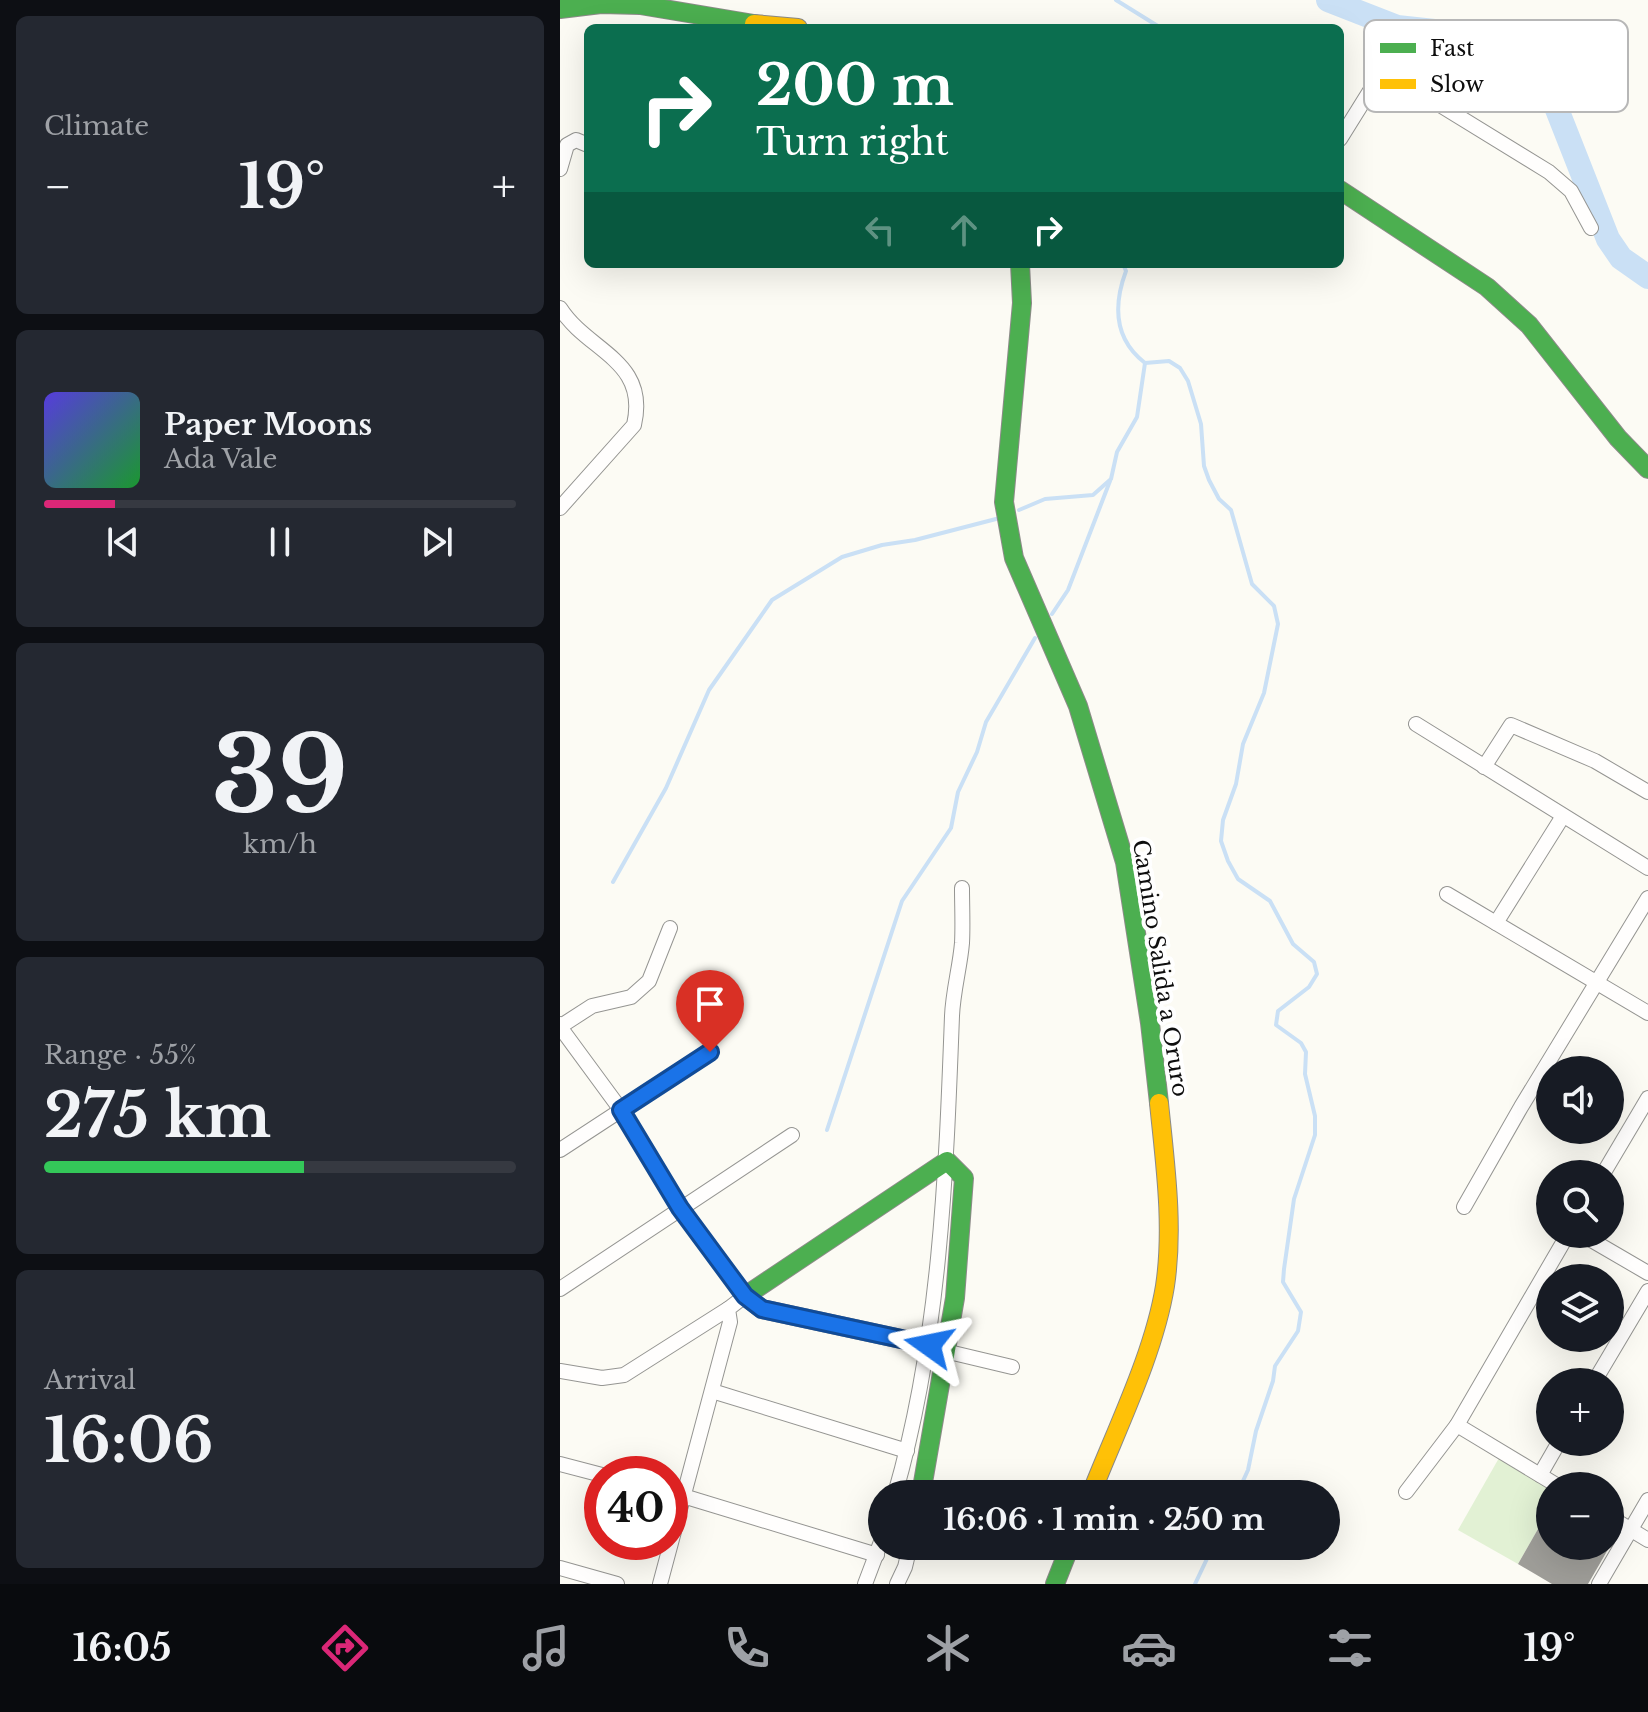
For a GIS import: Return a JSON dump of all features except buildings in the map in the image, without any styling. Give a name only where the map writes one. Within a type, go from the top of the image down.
[{"type":"main road","points":[[560,9],[601,4],[640,5],[748,24]]},
{"type":"main road","points":[[1344,193],[1498,296],[1529,325],[1618,438],[1648,469]]},
{"type":"main road","name":"Camino Salida a Oruro","points":[[1020,268],[1022,303],[1004,502],[1014,558],[1078,706],[1125,862],[1150,1023],[1169,1196],[1165,1286],[1149,1347],[1097,1480]]},
{"type":"main road","points":[[1022,303],[1034,268]]},
{"type":"main road","points":[[924,1480],[949,1352],[963,1238],[964,1178],[947,1161],[745,1296],[762,1309],[929,1345]]},
{"type":"main road","points":[[1055,1584],[1064,1560]]},
{"type":"street","points":[[1344,133],[1364,100]]},
{"type":"street","points":[[1451,112],[1549,172],[1571,191],[1591,228]]},
{"type":"street","points":[[560,169],[567,145],[576,140],[584,143]]},
{"type":"street","points":[[560,508],[634,425],[638,408],[637,392],[621,365],[561,312]]},
{"type":"street","points":[[1416,724],[1648,868]]},
{"type":"street","points":[[1484,767],[1511,725],[1595,761],[1648,792]]},
{"type":"street","points":[[1496,923],[1563,816]]},
{"type":"street","points":[[899,1480],[929,1345],[947,1161],[952,1008],[962,944],[962,888]]},
{"type":"street","points":[[1447,894],[1648,1013]]},
{"type":"street","points":[[1464,1207],[1648,898]]},
{"type":"street","points":[[560,1371],[602,1378],[624,1375],[745,1296],[680,1208],[621,1110],[560,1026],[592,1006],[631,997],[649,981],[670,928]]},
{"type":"street","points":[[560,1150],[710,1052]]},
{"type":"street","points":[[1611,1160],[1648,1098]]},
{"type":"street","points":[[560,1289],[792,1135]]},
{"type":"street","points":[[1406,1492],[1457,1425],[1560,1248]]},
{"type":"street","points":[[1605,1248],[1648,1273]]},
{"type":"street","points":[[1602,1368],[1648,1291]]},
{"type":"street","points":[[688,1462],[712,1391],[730,1322],[728,1309]]},
{"type":"street","points":[[949,1352],[1012,1367]]},
{"type":"street","points":[[712,1391],[907,1451]]},
{"type":"street","points":[[1457,1425],[1536,1473]]},
{"type":"street","points":[[560,1464],[584,1470]]},
{"type":"street","points":[[688,1497],[868,1552]]},
{"type":"street","points":[[1599,1584],[1648,1500]]},
{"type":"street","points":[[1624,1526],[1648,1540]]},
{"type":"street","points":[[660,1584],[665,1560]]},
{"type":"street","points":[[865,1584],[875,1560]]},
{"type":"street","points":[[897,1584],[907,1560]]},
{"type":"street","points":[[560,1568],[617,1584]]},
{"type":"green space","points":[[1499,1458],[1536,1480],[1536,1532],[1518,1564],[1458,1530]]},
{"type":"waterway","points":[[1116,0],[1155,24]]},
{"type":"waterway","points":[[1328,0],[1379,20]]},
{"type":"waterway","points":[[1558,112],[1608,239],[1621,258],[1648,277]]},
{"type":"waterway","points":[[1125,268],[1118,309],[1122,333],[1135,354],[1145,363],[1169,361],[1180,368],[1188,381],[1201,424],[1204,466],[1209,480],[1219,499],[1231,510],[1252,584],[1274,606],[1278,624],[1264,693],[1243,744],[1236,784],[1223,820],[1221,841],[1238,879],[1270,901],[1293,944],[1314,962],[1317,974],[1309,987],[1278,1011],[1276,1025],[1301,1043],[1306,1052],[1305,1074],[1315,1116],[1315,1135],[1294,1199],[1284,1269],[1283,1282],[1301,1312],[1298,1331],[1275,1366],[1243,1480]]},
{"type":"waterway","points":[[1019,510],[1045,499],[1093,495],[1111,479],[1117,452],[1137,417],[1145,363]]},
{"type":"waterway","points":[[1052,614],[1068,590],[1110,481]]},
{"type":"waterway","points":[[613,882],[666,788],[709,690],[772,600],[842,557],[996,519]]},
{"type":"waterway","points":[[827,1130],[902,901],[951,828],[958,792],[977,752],[986,722],[1035,638]]},
{"type":"waterway","points":[[1195,1584],[1206,1560]]},
{"type":"traffic: fast","points":[[560,9],[601,4],[640,5],[754,24]]},
{"type":"traffic: fast","points":[[1344,193],[1487,287],[1529,325],[1618,438],[1648,469]]},
{"type":"traffic: fast","points":[[1020,268],[1022,303],[1004,502],[1014,558],[1078,706],[1125,862],[1159,1103]]},
{"type":"traffic: fast","points":[[923,1480],[955,1298],[964,1178],[947,1161],[745,1296],[762,1309],[929,1345]]},
{"type":"traffic: fast","points":[[1055,1584],[1064,1560]]},
{"type":"traffic: slow","points":[[1097,1480],[1143,1365],[1165,1286],[1169,1218],[1159,1103]]},
{"type":"route","points":[[710,1052],[621,1110],[680,1208],[745,1296],[762,1309],[929,1345]]}]
